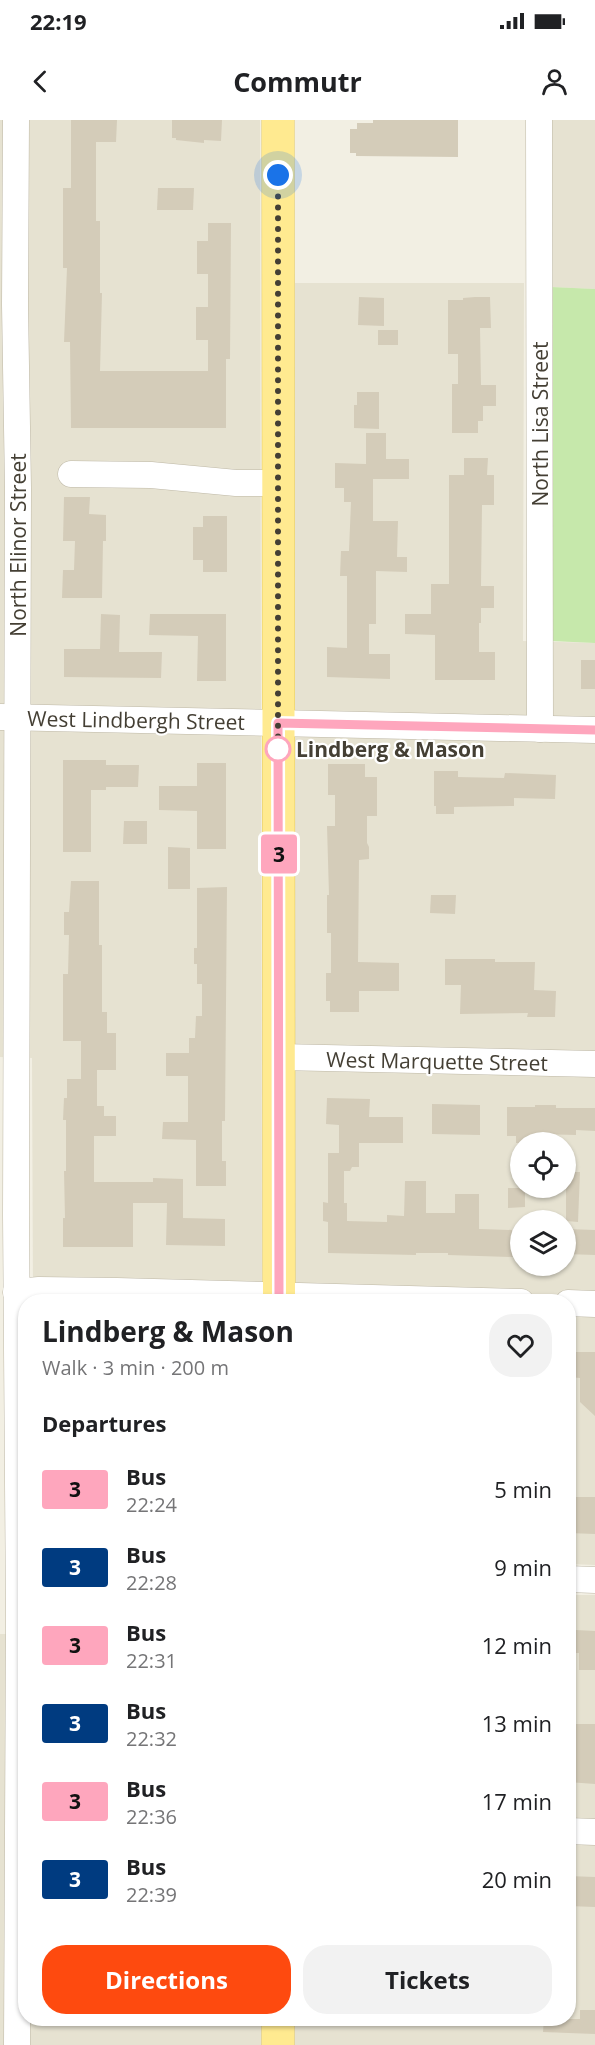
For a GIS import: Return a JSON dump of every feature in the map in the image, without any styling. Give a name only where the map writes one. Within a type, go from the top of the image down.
[{"type":"main road","points":[[278,120],[279,1294]]},
{"type":"main road","points":[[278,2026],[278,2045]]},
{"type":"street","name":"North Elinor Street","points":[[16,120],[8,229],[15,305],[9,488],[8,1073],[16,1292],[16,2045]]},
{"type":"street","name":"North Lisa Street","points":[[539,120],[540,729]]},
{"type":"street","points":[[71,474],[151,475],[236,483],[278,483]]},
{"type":"street","name":"West Lindbergh Street","points":[[9,717],[595,730]]},
{"type":"street","name":"West Marquette Street","points":[[279,1058],[595,1064]]},
{"type":"street","points":[[16,1292],[39,1290],[178,1294]]},
{"type":"street","points":[[576,1303],[595,1304]]},
{"type":"street","points":[[576,1579],[595,1580]]},
{"type":"street","points":[[576,1831],[595,1832]]},
{"type":"shaded area","points":[[0,120],[260,120],[262,1294],[33,1294],[32,1058],[0,1057]]},
{"type":"shaded area","points":[[552,120],[595,120],[595,289],[551,287]]},
{"type":"shaded area","points":[[295,283],[524,283],[523,641],[595,643],[595,1565],[576,1564],[576,1294],[294,1294]]},
{"type":"shaded area","points":[[576,1595],[595,1595],[595,2045],[294,2045],[294,2026],[576,2026]]},
{"type":"shaded area","points":[[0,1634],[18,1634],[18,2026],[262,2026],[262,2045],[0,2045]]},
{"type":"green space","points":[[551,287],[595,289],[595,643],[551,641]]},
{"type":"building","points":[[71,120],[117,120],[116,142],[96,142],[96,221],[100,221],[100,293],[102,293],[100,371],[208,371],[208,340],[196,340],[196,307],[208,307],[208,274],[197,274],[197,241],[208,241],[208,223],[231,223],[230,359],[226,359],[226,428],[71,428],[70,342],[64,342],[67,268],[63,268],[63,188],[71,188]]},
{"type":"building","points":[[172,120],[222,120],[221,141],[204,140],[204,143],[176,140],[172,138]]},
{"type":"building","points":[[373,120],[458,120],[458,157],[356,156],[356,153],[350,153],[350,129],[357,129],[357,123],[373,123]]},
{"type":"building","points":[[158,188],[194,188],[193,210],[157,210]]},
{"type":"building","points":[[359,297],[384,298],[384,326],[358,325]]},
{"type":"building","points":[[490,297],[491,328],[480,328],[481,385],[496,385],[496,406],[483,406],[483,421],[478,421],[478,433],[452,433],[452,384],[458,384],[458,354],[448,354],[448,300]]},
{"type":"building","points":[[378,330],[398,330],[398,345],[378,345]]},
{"type":"building","points":[[357,392],[379,392],[379,429],[354,428],[354,405],[357,405]]},
{"type":"building","points":[[366,433],[386,433],[386,459],[409,459],[409,479],[373,479],[373,521],[398,521],[397,557],[407,557],[407,572],[376,571],[376,624],[369,624],[369,654],[390,654],[390,679],[327,677],[327,647],[347,648],[347,576],[340,576],[341,551],[349,551],[351,502],[344,502],[344,488],[335,488],[335,463],[366,464]]},
{"type":"building","points":[[464,458],[488,458],[487,475],[494,475],[494,505],[482,505],[481,586],[494,586],[494,608],[481,608],[479,652],[495,652],[495,680],[435,680],[435,635],[405,634],[405,614],[431,614],[431,584],[449,584],[449,475],[464,475]]},
{"type":"building","points":[[64,497],[90,497],[89,514],[106,515],[102,598],[62,598],[63,570],[74,570],[75,541],[63,541]]},
{"type":"building","points":[[203,516],[227,516],[227,572],[203,572],[203,560],[193,560],[193,527],[203,527]]},
{"type":"building","points":[[101,614],[120,615],[119,652],[162,652],[161,678],[64,677],[64,649],[100,649]]},
{"type":"building","points":[[150,614],[226,614],[226,681],[197,681],[198,636],[149,635]]},
{"type":"building","points":[[581,660],[595,660],[595,689],[581,689]]},
{"type":"building","points":[[63,760],[106,760],[106,765],[139,765],[138,787],[106,787],[106,790],[91,790],[91,852],[63,852]]},
{"type":"building","points":[[197,763],[226,763],[226,849],[197,849],[197,811],[159,810],[159,786],[197,786]]},
{"type":"building","points":[[328,764],[365,764],[365,777],[377,777],[377,816],[367,816],[369,859],[359,860],[358,962],[399,963],[399,991],[359,991],[359,1012],[330,1012],[330,1001],[326,1001],[326,973],[331,973],[331,933],[327,933],[327,895],[329,895],[327,826],[335,826],[335,795],[328,795]]},
{"type":"building","points":[[434,771],[458,771],[458,777],[504,778],[505,773],[556,775],[555,799],[514,798],[514,806],[454,807],[454,814],[436,814]]},
{"type":"building","points":[[124,821],[147,821],[147,844],[123,844]]},
{"type":"building","points":[[168,847],[190,848],[190,889],[168,889]]},
{"type":"building","points":[[71,881],[99,881],[102,1012],[107,1012],[107,1033],[116,1033],[116,1070],[97,1070],[97,1106],[104,1106],[104,1116],[116,1116],[116,1136],[94,1136],[94,1182],[153,1182],[153,1178],[183,1179],[183,1218],[225,1219],[225,1246],[166,1245],[167,1203],[133,1203],[133,1247],[63,1247],[64,1171],[66,1171],[64,1098],[67,1098],[67,1079],[81,1079],[81,1041],[63,1041],[63,974],[68,974],[69,935],[64,935],[64,912],[69,912]]},
{"type":"building","points":[[227,887],[225,1121],[222,1121],[222,1161],[226,1161],[226,1186],[196,1186],[196,1140],[162,1139],[163,1122],[188,1122],[188,1076],[166,1076],[166,1053],[189,1053],[189,1038],[195,1038],[196,1016],[202,1016],[202,984],[197,984],[197,964],[194,964],[194,948],[197,948],[197,888]]},
{"type":"building","points":[[431,895],[456,895],[455,914],[430,913]]},
{"type":"building","points":[[445,959],[535,962],[534,990],[556,991],[555,1017],[527,1017],[528,1013],[460,1014],[461,985],[445,985]]},
{"type":"building","points":[[327,1098],[370,1099],[369,1117],[403,1117],[403,1143],[359,1143],[359,1167],[352,1167],[350,1171],[344,1171],[344,1203],[347,1203],[347,1221],[387,1222],[387,1215],[404,1216],[405,1181],[426,1181],[426,1213],[455,1213],[455,1194],[479,1194],[479,1229],[510,1230],[510,1257],[448,1255],[448,1253],[416,1253],[416,1255],[328,1253],[328,1222],[323,1221],[323,1202],[328,1203],[328,1153],[339,1153],[339,1125],[326,1124]]},
{"type":"building","points":[[432,1104],[480,1105],[480,1135],[432,1134]]},
{"type":"building","points":[[535,1105],[556,1105],[556,1108],[595,1108],[595,1131],[510,1132],[510,1136],[507,1136],[507,1107],[535,1107]]},
{"type":"building","points":[[576,1172],[580,1172],[578,1222],[576,1222],[576,1210],[566,1210],[566,1198],[576,1198]]},
{"type":"building","points":[[508,1188],[510,1188],[510,1198],[525,1198],[525,1207],[508,1208]]},
{"type":"building","points":[[576,1229],[595,1230],[595,1255],[576,1254]]},
{"type":"building","points":[[576,1352],[595,1352],[595,1416],[580,1402],[580,1378],[576,1378]]},
{"type":"building","points":[[576,1497],[595,1497],[595,1534],[576,1533]]},
{"type":"building","points":[[576,1630],[595,1631],[595,1670],[579,1670]]},
{"type":"building","points":[[576,1724],[595,1724],[595,1784],[576,1783]]},
{"type":"building","points":[[576,1876],[595,1877],[595,1907],[576,1906]]},
{"type":"building","points":[[580,2010],[595,2010],[595,2034],[543,2032],[543,2026],[576,2026],[576,2019],[580,2019]]},
{"type":"bus line","name":"3","points":[[279,1294],[278,723],[595,730]]},
{"type":"place","name":"Lindberg & Mason","points":[[278,749]]},
{"type":"route","points":[[278,175],[278,749]]}]
